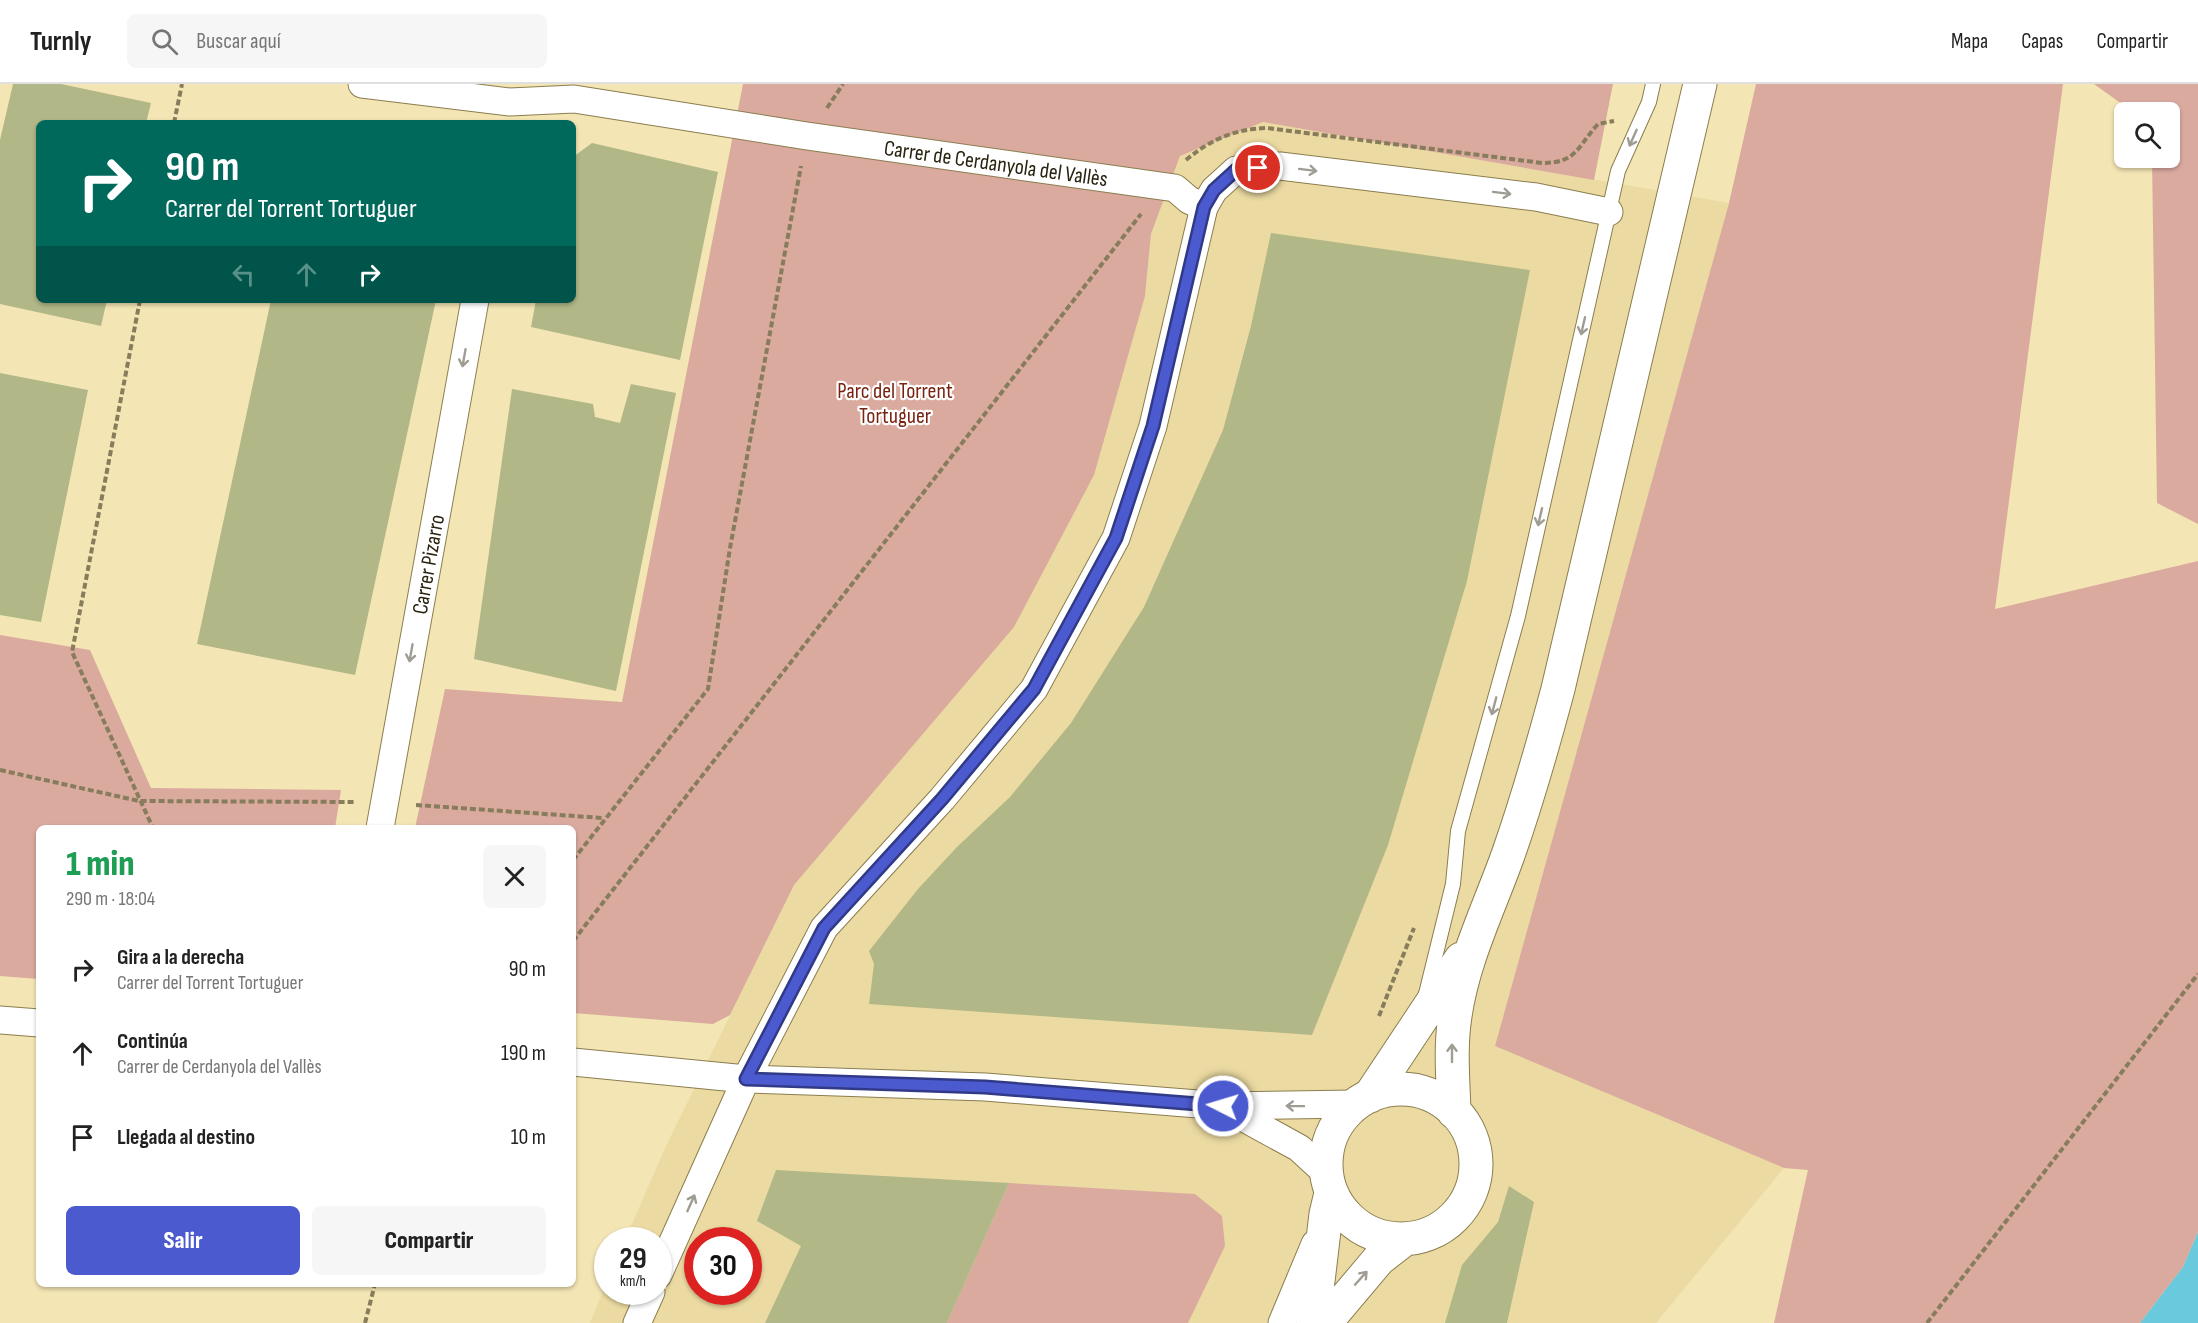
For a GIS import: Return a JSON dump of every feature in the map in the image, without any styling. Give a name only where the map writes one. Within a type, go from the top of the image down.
[{"type":"main road","points":[[1454,1112],[1451,1052],[1455,1014],[1474,941],[1532,783],[1555,699],[1700,84]]},
{"type":"main road","points":[[1313,1323],[1327,1193],[1329,1135],[1337,1121],[1362,1100],[1474,941]]},
{"type":"main road","points":[[1327,1193],[1348,1217],[1371,1233],[1405,1239],[1431,1233],[1445,1225],[1471,1195],[1478,1162],[1471,1137],[1454,1112],[1435,1097],[1418,1092],[1393,1090],[1362,1100]]},
{"type":"main road","points":[[1325,1323],[1379,1258],[1405,1239]]},
{"type":"street","name":"Carrer de Cerdanyola del Vallès","points":[[362,84],[510,103],[574,99],[807,136],[1175,188],[1189,200],[1204,207]]},
{"type":"street","points":[[672,1244],[746,1079],[824,928],[942,799],[1034,689],[1116,538],[1153,426],[1204,207],[1214,190],[1236,170],[1280,166],[1536,197],[1609,212]]},
{"type":"street","name":"Carrer Pizarro","points":[[382,815],[474,303]]},
{"type":"street","points":[[0,1020],[36,1023]]},
{"type":"street","points":[[576,1062],[746,1079],[985,1087],[1223,1106],[1362,1100]]},
{"type":"street","points":[[1223,1106],[1299,1148],[1327,1193],[1297,1290],[1282,1323]]},
{"type":"street","points":[[637,1323],[645,1305]]},
{"type":"lane","points":[[1419,1019],[1453,884],[1458,831],[1518,616],[1618,171],[1649,102],[1653,84]]},
{"type":"path","points":[[175,120],[182,84]]},
{"type":"path","points":[[576,937],[1179,165],[1205,144],[1241,129],[1268,128],[1542,163],[1561,163],[1575,154],[1598,124],[1621,120]]},
{"type":"path","points":[[576,856],[708,689],[730,548],[807,136]]},
{"type":"path","points":[[139,303],[72,652],[151,825]]},
{"type":"path","points":[[0,770],[139,801],[382,815],[604,818]]},
{"type":"path","points":[[1927,1323],[2198,974]]},
{"type":"path","points":[[365,1323],[374,1287]]},
{"type":"shaded area","points":[[1263,122],[1729,203],[1495,1046],[1784,1168],[1656,1323],[590,1323],[597,1305],[672,1305],[672,1227],[631,1227],[666,1146],[794,885],[881,781],[1145,296],[1151,234],[1180,156]]},
{"type":"green space","name":"Parc del Torrent Tortuguer","points":[[743,84],[1613,84],[1594,180],[1263,122],[1180,156],[1151,234],[1145,296],[1094,475],[1014,627],[794,885],[730,1015],[713,1024],[576,1013],[576,825],[416,825],[445,689],[622,702]]},
{"type":"green space","points":[[1756,84],[2063,84],[1995,609],[2198,561],[2198,1232],[2183,1267],[2140,1323],[1774,1323],[1808,1170],[1784,1168],[1495,1046],[1729,203]]},
{"type":"green space","points":[[2094,84],[2198,84],[2198,524],[2157,503],[2152,168],[2180,168],[2180,102],[2119,102]]},
{"type":"green space","points":[[0,635],[90,650],[151,788],[341,790],[335,825],[36,825],[36,979],[0,976]]},
{"type":"green space","points":[[1009,1183],[1195,1194],[1222,1216],[1225,1246],[1188,1323],[947,1323]]},
{"type":"water","points":[[2198,1232],[2198,1323],[2140,1323],[2183,1267]]},
{"type":"building","points":[[13,84],[61,84],[151,103],[147,120],[36,120],[36,303],[106,303],[101,326],[0,304],[0,140]]},
{"type":"building","points":[[592,143],[718,172],[680,360],[531,327],[535,303],[576,303],[576,155]]},
{"type":"building","points":[[1271,233],[1530,270],[1467,581],[1388,845],[1312,1035],[869,1004],[874,964],[869,951],[918,889],[957,847],[1010,797],[1071,723],[1144,607],[1223,430],[1251,326]]},
{"type":"building","points":[[270,303],[435,303],[355,675],[197,644]]},
{"type":"building","points":[[0,373],[88,390],[41,622],[0,615]]},
{"type":"building","points":[[631,384],[676,393],[616,691],[474,659],[512,389],[593,404],[595,417],[620,423]]},
{"type":"building","points":[[776,1170],[1009,1183],[947,1323],[765,1323],[801,1246],[757,1221]]},
{"type":"building","points":[[1509,1186],[1534,1202],[1507,1323],[1445,1323],[1462,1265],[1498,1222]]},
{"type":"route","points":[[1223,1106],[985,1087],[746,1079],[824,928],[942,799],[1034,689],[1116,538],[1153,426],[1204,207],[1214,190],[1236,170],[1258,168]]}]
